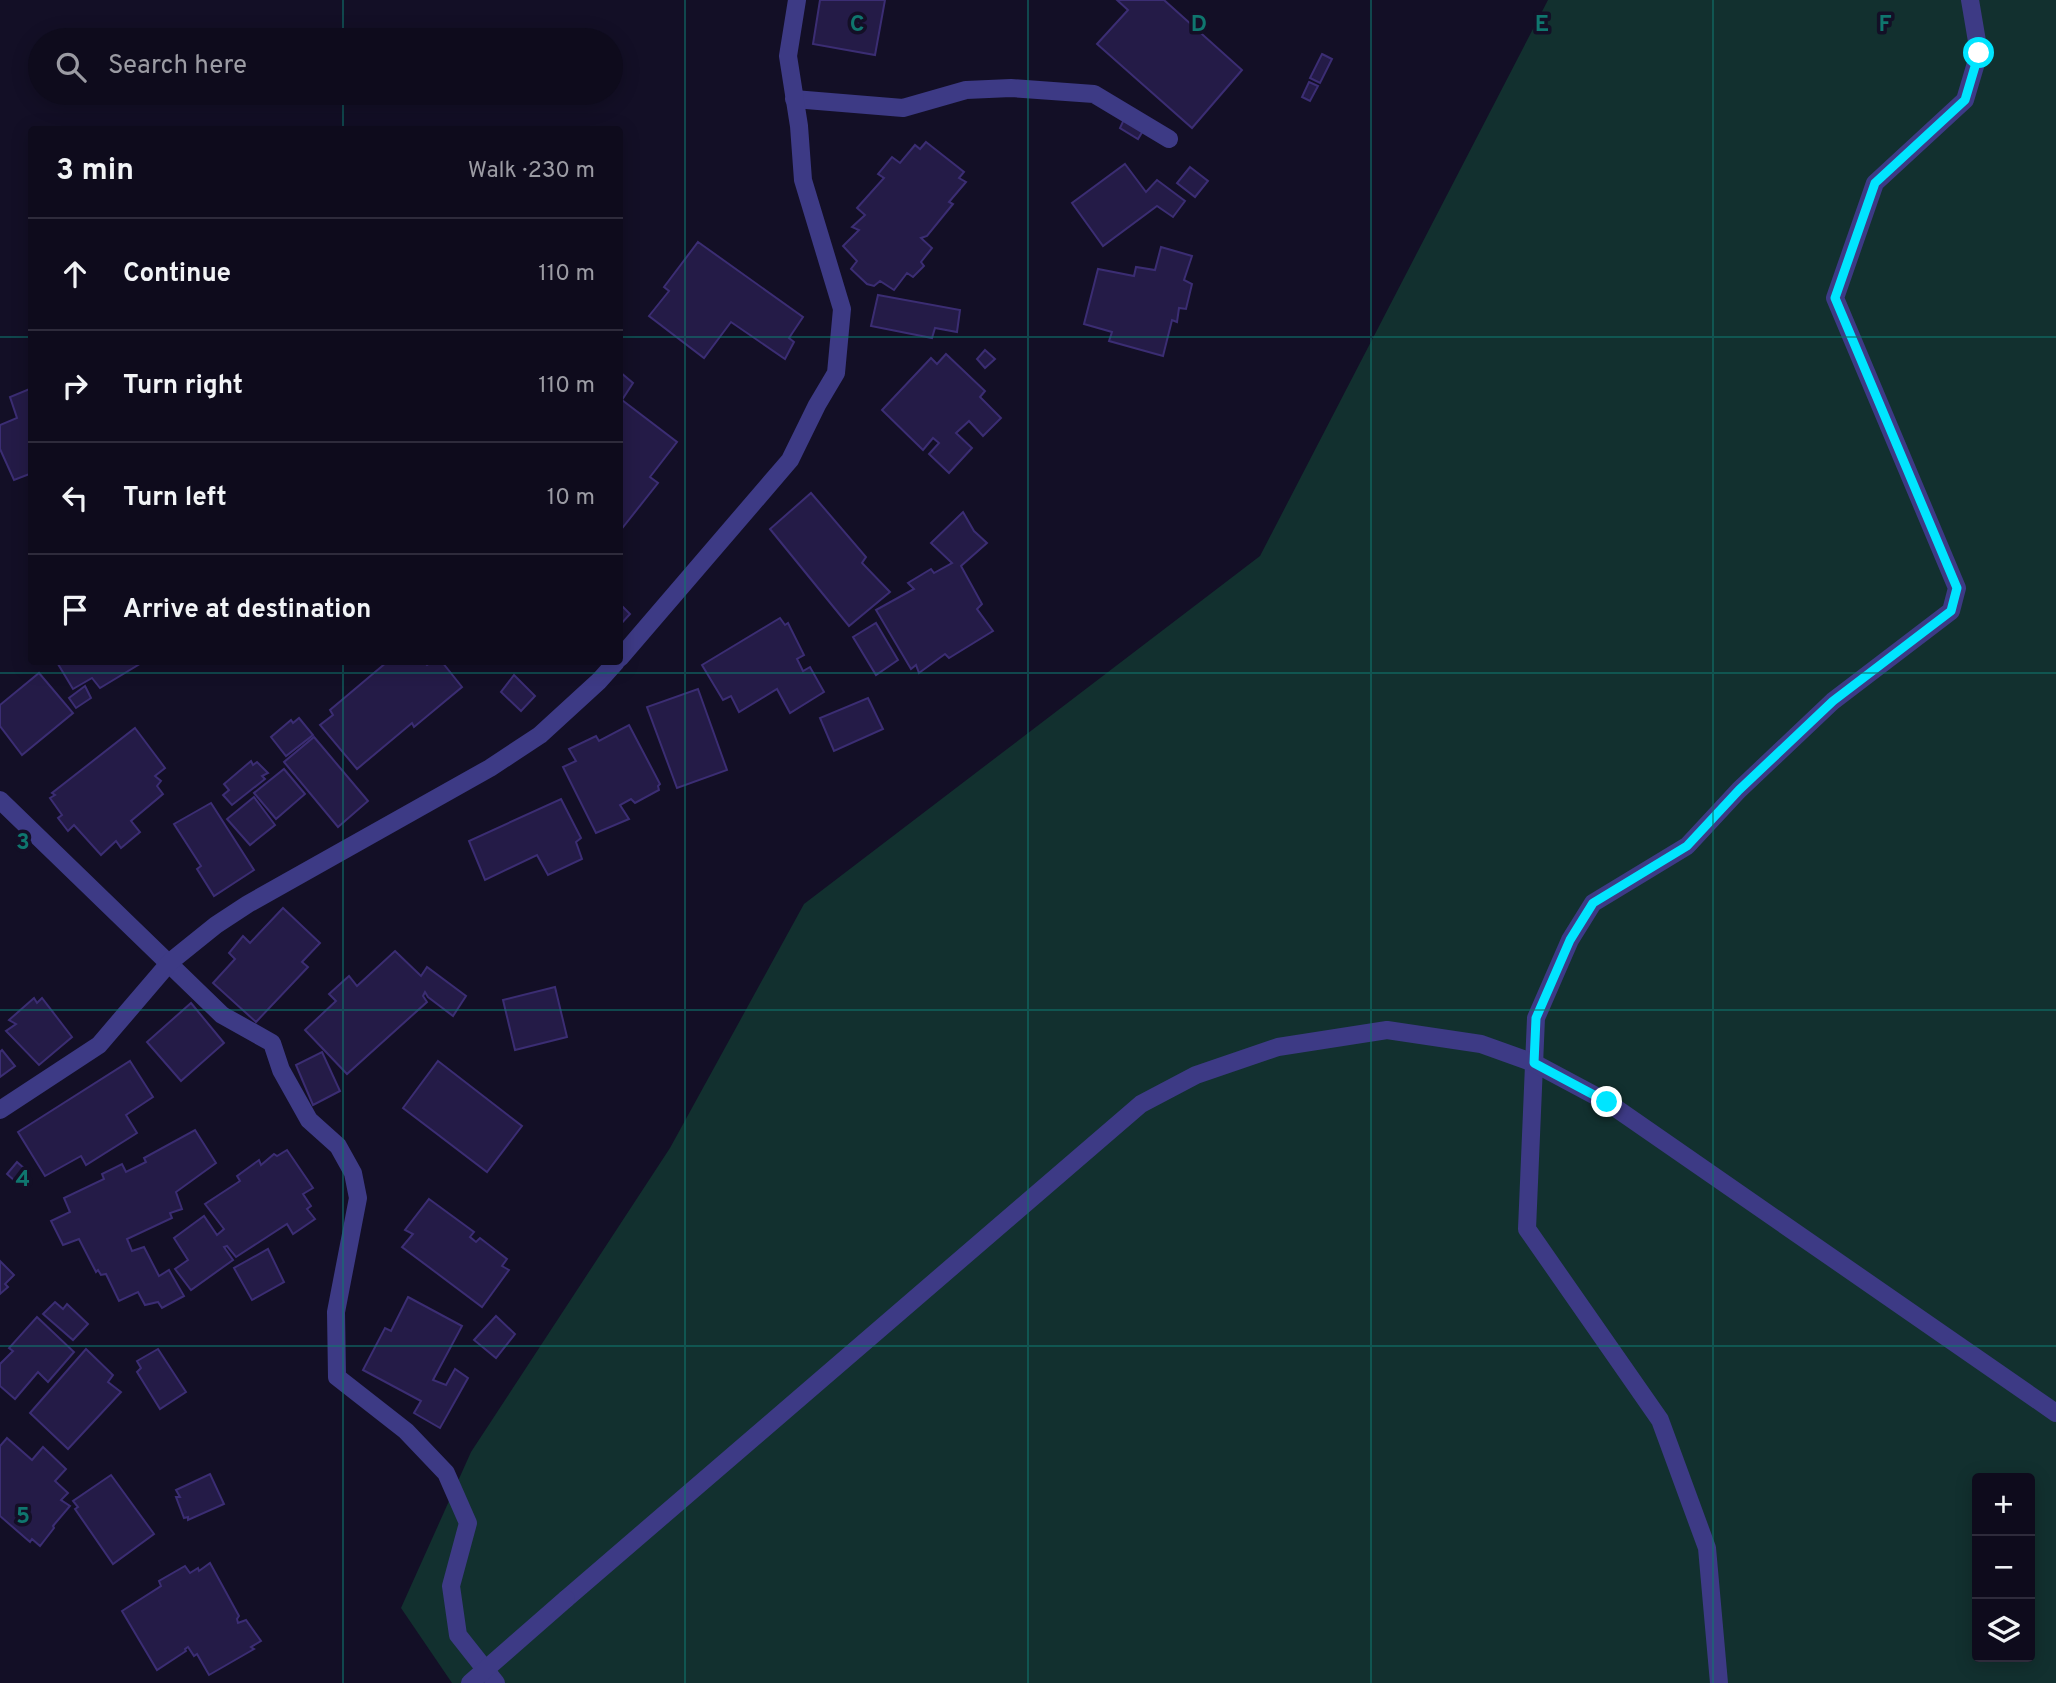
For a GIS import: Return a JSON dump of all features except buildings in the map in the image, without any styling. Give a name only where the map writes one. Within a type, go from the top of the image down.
[{"type":"street","points":[[623,654],[790,460],[836,373],[842,309],[803,180],[799,126],[788,56],[797,0]]},
{"type":"street","points":[[1719,1683],[1707,1548],[1660,1420],[1527,1229],[1536,1018],[1570,940],[1593,903],[1687,846],[1739,790],[1833,701],[1951,611],[1957,588],[1835,298],[1875,183],[1965,100],[1979,53],[1970,0]]},
{"type":"street","points":[[794,99],[903,108],[966,90],[1011,88],[1094,94],[1169,139]]},
{"type":"street","points":[[0,1110],[99,1045],[170,962],[216,925],[247,904],[490,768],[540,735],[613,665]]},
{"type":"street","points":[[0,800],[222,1015],[272,1043],[281,1070],[309,1121],[338,1146],[353,1173],[358,1198],[336,1312],[337,1377],[406,1431],[446,1473],[468,1524],[451,1586],[458,1635],[496,1683]]},
{"type":"street","points":[[470,1683],[1141,1104],[1196,1075],[1278,1047],[1387,1030],[1481,1044],[1534,1063],[1607,1102],[2056,1413]]},
{"type":"green space","points":[[1548,0],[2056,0],[2056,1683],[452,1683],[401,1608],[471,1452],[670,1148],[804,904],[1260,556]]},
{"type":"route","points":[[1607,1102],[1534,1063],[1536,1018],[1570,940],[1593,903],[1687,846],[1739,790],[1833,701],[1951,611],[1957,588],[1835,298],[1875,183],[1965,100],[1979,53]]}]
